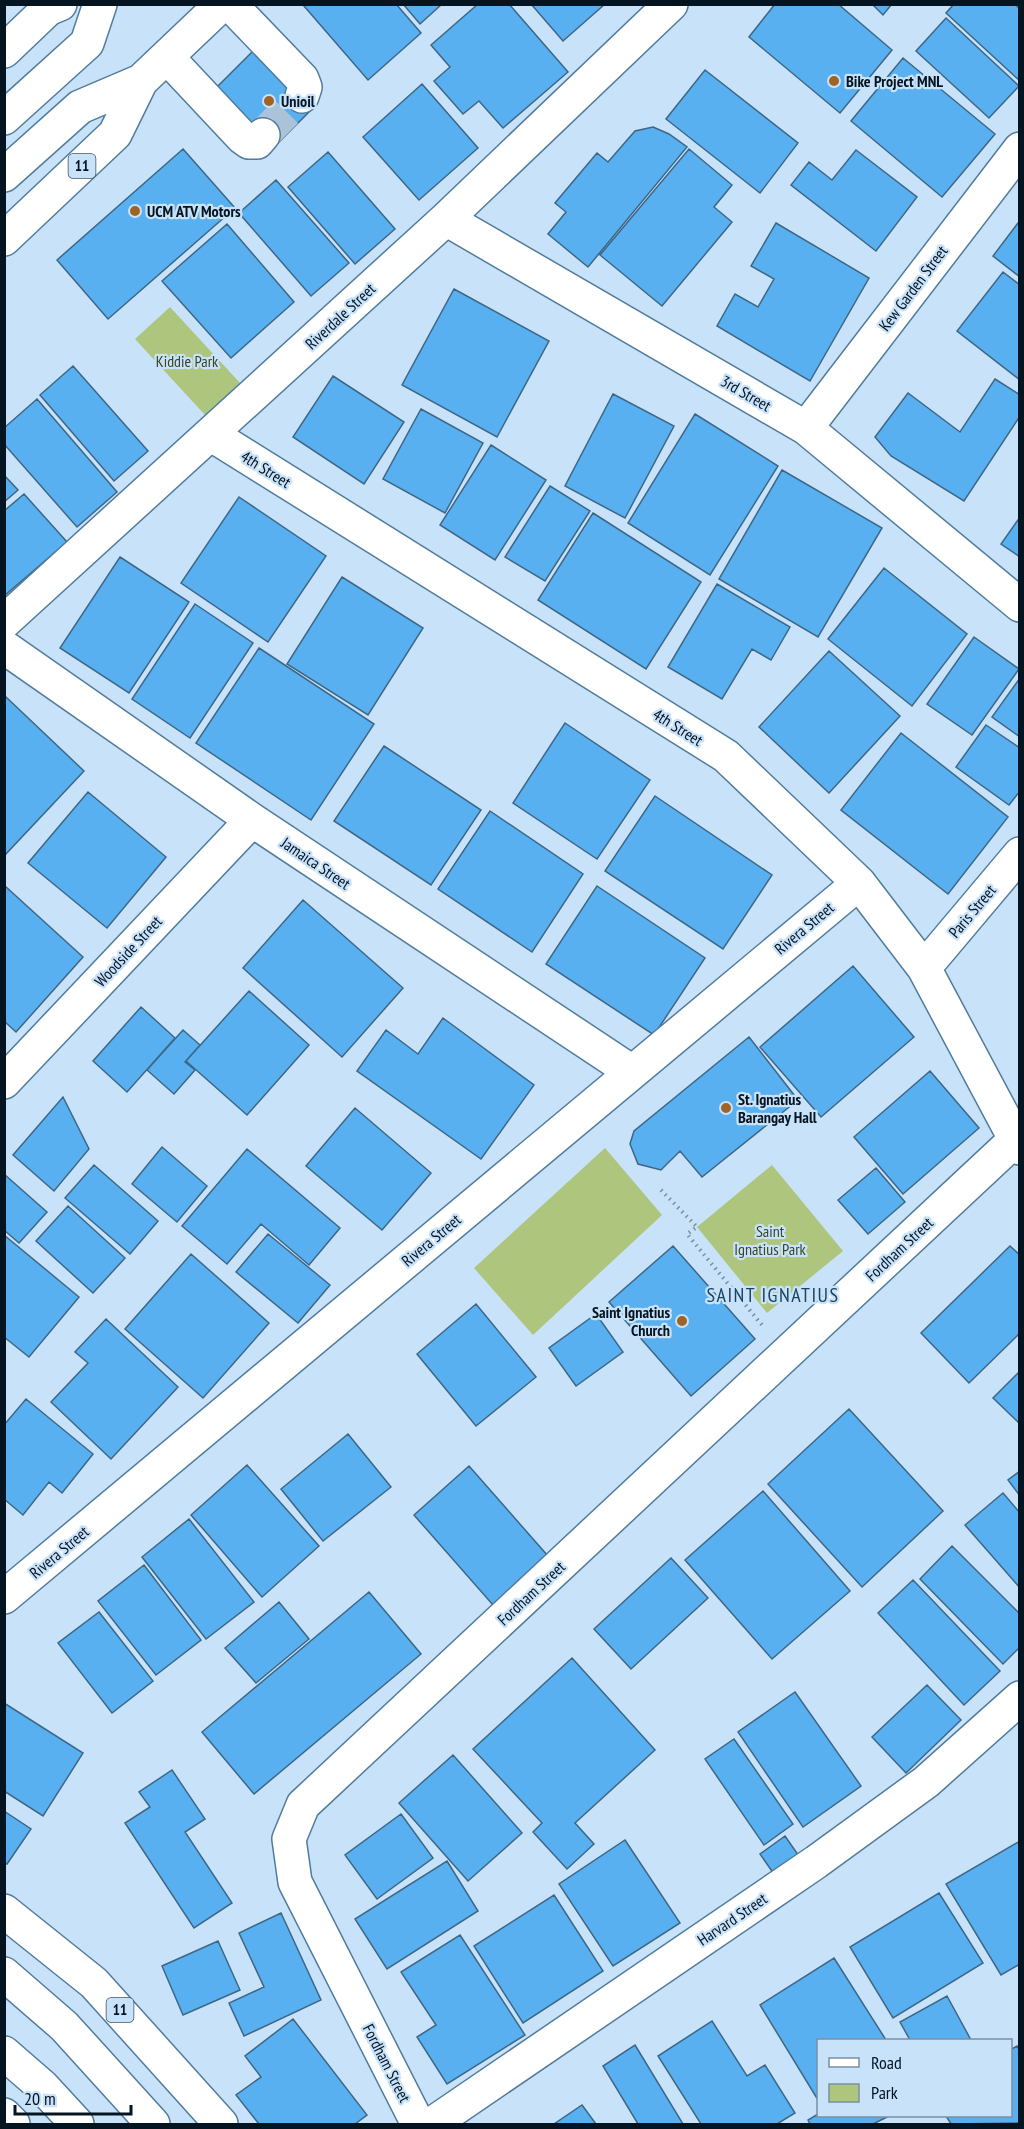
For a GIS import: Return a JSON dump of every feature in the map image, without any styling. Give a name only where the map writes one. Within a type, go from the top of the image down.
[{"type":"street","points":[[4,51],[48,9],[60,4]]},
{"type":"street","points":[[4,118],[87,43],[100,4]]},
{"type":"street","name":"11","points":[[4,239],[115,134],[141,81],[222,4]]},
{"type":"street","points":[[230,4],[302,80],[305,87],[302,96]]},
{"type":"street","name":"Riverdale Street","points":[[4,622],[212,435],[446,219],[671,4]]},
{"type":"street","points":[[166,57],[242,137],[249,142],[257,142],[263,135]]},
{"type":"street","name":"11","points":[[4,175],[80,106],[141,81]]},
{"type":"street","name":"Kew Garden Street","points":[[806,428],[1020,149]]},
{"type":"street","name":"3rd Street","points":[[446,219],[806,428],[1020,605]]},
{"type":"street","name":"4th Street","points":[[212,435],[726,756],[859,883],[924,968],[1017,1144]]},
{"type":"street","name":"Jamaica Street","points":[[4,647],[252,820],[632,1072]]},
{"type":"street","name":"Woodside Street","points":[[4,1082],[252,820]]},
{"type":"street","name":"Paris Street","points":[[924,968],[1020,854]]},
{"type":"street","name":"Rivera Street","points":[[4,1597],[859,883]]},
{"type":"street","name":"Fordham Street","points":[[418,2124],[296,1882],[289,1839],[303,1805],[1017,1144]]},
{"type":"street","name":"Harvard Street","points":[[432,2124],[816,1862],[917,1789],[1020,1698]]},
{"type":"street","name":"11","points":[[4,1911],[94,1983],[221,2124]]},
{"type":"street","points":[[4,1974],[64,2026],[153,2124]]},
{"type":"street","points":[[4,2053],[42,2086],[77,2124]]},
{"type":"street","points":[[4,2115],[13,2124]]},
{"type":"path","points":[[661,1190],[696,1227],[687,1234],[727,1285],[762,1325],[773,1323]]},
{"type":"green space","name":"Kiddie Park","points":[[170,307],[240,383],[205,415],[135,339]]},
{"type":"green space","points":[[605,1148],[662,1215],[533,1335],[474,1268]]},
{"type":"green space","name":"Saint Ignatius Park","points":[[772,1165],[843,1251],[767,1313],[697,1227]]},
{"type":"building","points":[[306,4],[396,4],[421,33],[368,80],[304,6]]},
{"type":"building","points":[[403,4],[442,4],[420,24]]},
{"type":"building","points":[[478,4],[509,4],[568,72],[503,128],[479,101],[463,114],[434,81],[450,67],[431,45]]},
{"type":"building","points":[[531,4],[605,4],[563,41]]},
{"type":"building","name":"Bike Project MNL","points":[[775,4],[838,4],[892,50],[840,113],[749,37]]},
{"type":"building","points":[[872,4],[892,4],[883,15]]},
{"type":"building","points":[[954,4],[1014,4],[1020,9],[1020,81],[946,13]]},
{"type":"building","points":[[946,18],[1019,86],[989,118],[916,51]]},
{"type":"building","name":"Unioil","points":[[255,49],[314,107],[275,146],[216,88]]},
{"type":"building","points":[[903,58],[995,134],[942,197],[851,121]]},
{"type":"building","points":[[705,70],[798,143],[760,193],[666,119]]},
{"type":"building","points":[[422,84],[478,148],[419,200],[363,137]]},
{"type":"building","points":[[653,127],[669,134],[687,147],[588,267],[548,234],[566,212],[555,203],[597,153],[608,162],[635,131]]},
{"type":"building","points":[[183,149],[235,208],[108,319],[57,260]]},
{"type":"building","points":[[689,149],[732,185],[714,207],[732,222],[662,306],[600,255]]},
{"type":"building","points":[[856,150],[917,197],[876,251],[791,185],[809,162],[832,180]]},
{"type":"building","points":[[328,152],[395,229],[355,264],[288,187]]},
{"type":"building","points":[[276,180],[349,263],[311,296],[239,213]]},
{"type":"building","points":[[776,223],[869,278],[810,381],[717,326],[735,294],[758,307],[774,279],[751,266]]},
{"type":"building","points":[[1018,223],[1020,224],[1020,277],[993,256]]},
{"type":"building","points":[[227,224],[294,302],[231,358],[162,281]]},
{"type":"building","points":[[1003,272],[1020,285],[1020,380],[957,331]]},
{"type":"building","points":[[454,289],[549,341],[497,437],[402,385]]},
{"type":"building","points":[[73,366],[148,451],[114,481],[40,395]]},
{"type":"building","points":[[333,376],[404,422],[364,484],[293,437]]},
{"type":"building","points":[[995,379],[1020,395],[1020,416],[964,501],[891,456],[875,437],[908,393],[960,432]]},
{"type":"building","points":[[613,394],[674,426],[625,518],[565,486]]},
{"type":"building","points":[[37,399],[117,492],[77,527],[4,444],[4,428]]},
{"type":"building","points":[[421,409],[483,443],[445,513],[383,479]]},
{"type":"building","points":[[695,414],[778,466],[710,575],[628,523]]},
{"type":"building","points":[[491,445],[546,480],[495,560],[440,525]]},
{"type":"building","points":[[782,470],[882,528],[818,637],[719,579]]},
{"type":"building","points":[[4,475],[18,490],[4,502]]},
{"type":"building","points":[[550,486],[590,511],[545,581],[505,557]]},
{"type":"building","points":[[24,494],[67,542],[4,596],[4,511]]},
{"type":"building","points":[[239,497],[326,556],[268,642],[181,583]]},
{"type":"building","points":[[593,513],[701,582],[646,669],[538,600]]},
{"type":"building","points":[[1020,517],[1020,557],[1001,544]]},
{"type":"building","points":[[120,557],[189,602],[129,693],[60,648]]},
{"type":"building","points":[[884,568],[967,634],[912,706],[828,639]]},
{"type":"building","points":[[342,577],[423,628],[368,715],[287,664]]},
{"type":"building","points":[[717,584],[790,627],[771,660],[752,649],[722,699],[668,667]]},
{"type":"building","points":[[195,604],[253,643],[190,738],[132,699]]},
{"type":"building","points":[[974,637],[1019,669],[972,735],[927,704]]},
{"type":"building","points":[[259,648],[374,724],[311,820],[196,743]]},
{"type":"building","points":[[829,651],[900,716],[829,793],[759,727]]},
{"type":"building","points":[[1020,678],[1020,737],[992,717]]},
{"type":"building","points":[[6,697],[84,771],[4,856],[4,699]]},
{"type":"building","points":[[565,723],[650,780],[597,859],[513,803]]},
{"type":"building","points":[[986,725],[1020,748],[1020,791],[1009,805],[956,767]]},
{"type":"building","points":[[901,733],[1008,817],[948,894],[841,810]]},
{"type":"building","points":[[384,746],[481,810],[431,885],[334,821]]},
{"type":"building","points":[[88,792],[166,857],[107,928],[28,863]]},
{"type":"building","points":[[655,796],[772,875],[723,949],[605,871]]},
{"type":"building","points":[[490,811],[583,874],[532,952],[438,889]]},
{"type":"building","points":[[5,886],[83,957],[16,1032],[4,1021]]},
{"type":"building","points":[[597,886],[705,958],[654,1035],[546,964]]},
{"type":"building","points":[[303,900],[403,988],[342,1057],[243,968]]},
{"type":"building","points":[[853,966],[914,1037],[821,1117],[760,1047]]},
{"type":"building","points":[[249,991],[309,1045],[247,1115],[186,1061]]},
{"type":"building","points":[[141,1007],[175,1038],[127,1092],[93,1061]]},
{"type":"building","points":[[443,1018],[534,1085],[481,1159],[357,1071],[386,1030],[418,1054]]},
{"type":"building","points":[[183,1030],[200,1045],[185,1062],[195,1070],[174,1094],[147,1070]]},
{"type":"building","name":"St. Ignatius Barangay Hall","points":[[749,1037],[798,1100],[702,1177],[680,1151],[661,1170],[638,1164],[630,1144],[634,1131]]},
{"type":"building","points":[[930,1071],[979,1128],[903,1194],[854,1137]]},
{"type":"building","points":[[63,1097],[89,1149],[54,1191],[13,1155]]},
{"type":"building","points":[[355,1108],[431,1173],[382,1230],[306,1166]]},
{"type":"building","points":[[162,1147],[207,1186],[177,1222],[132,1184]]},
{"type":"building","points":[[247,1149],[340,1228],[309,1265],[261,1224],[227,1264],[182,1226]]},
{"type":"building","points":[[94,1165],[158,1221],[130,1254],[65,1198]]},
{"type":"building","points":[[876,1168],[905,1202],[868,1234],[838,1200]]},
{"type":"building","points":[[4,1174],[47,1212],[19,1243],[4,1230]]},
{"type":"building","points":[[68,1206],[125,1258],[93,1293],[36,1241]]},
{"type":"building","points":[[268,1234],[330,1285],[298,1323],[236,1272]]},
{"type":"building","points":[[4,1235],[79,1297],[29,1357],[4,1337]]},
{"type":"building","name":"Saint Ignatius Church","points":[[673,1246],[755,1339],[691,1396],[609,1302]]},
{"type":"building","points":[[1010,1246],[1020,1255],[1020,1333],[969,1383],[921,1333]]},
{"type":"building","points":[[191,1254],[269,1323],[203,1398],[125,1329]]},
{"type":"building","points":[[476,1304],[536,1377],[476,1426],[417,1354]]},
{"type":"building","points":[[596,1314],[623,1352],[576,1386],[549,1348]]},
{"type":"building","points":[[106,1319],[178,1387],[111,1459],[51,1402],[88,1363],[75,1352]]},
{"type":"building","points":[[1020,1371],[1020,1424],[993,1398]]},
{"type":"building","points":[[26,1399],[93,1454],[62,1493],[49,1482],[23,1515],[4,1499],[4,1425]]},
{"type":"building","points":[[849,1409],[943,1511],[862,1587],[768,1484]]},
{"type":"building","points":[[348,1434],[391,1487],[323,1541],[281,1489]]},
{"type":"building","points":[[247,1465],[319,1546],[262,1597],[191,1515]]},
{"type":"building","points":[[469,1466],[548,1556],[493,1605],[414,1515]]},
{"type":"building","points":[[1020,1471],[1020,1496],[1008,1480]]},
{"type":"building","points":[[763,1491],[850,1591],[772,1659],[685,1560]]},
{"type":"building","points":[[1003,1493],[1020,1513],[1020,1588],[965,1525]]},
{"type":"building","points":[[189,1519],[254,1602],[206,1639],[142,1557]]},
{"type":"building","points":[[952,1546],[1020,1614],[1020,1647],[1003,1664],[920,1579]]},
{"type":"building","points":[[671,1558],[708,1598],[631,1669],[594,1629]]},
{"type":"building","points":[[144,1565],[201,1640],[156,1675],[98,1601]]},
{"type":"building","points":[[913,1580],[1000,1671],[964,1705],[878,1613]]},
{"type":"building","points":[[369,1592],[421,1654],[254,1794],[202,1732]]},
{"type":"building","points":[[279,1602],[309,1639],[256,1683],[225,1648]]},
{"type":"building","points":[[99,1612],[153,1681],[112,1713],[58,1643]]},
{"type":"building","points":[[572,1658],[655,1750],[575,1823],[594,1844],[567,1869],[533,1832],[542,1823],[473,1749]]},
{"type":"building","points":[[927,1685],[961,1720],[906,1773],[872,1737]]},
{"type":"building","points":[[795,1692],[861,1786],[803,1827],[738,1732]]},
{"type":"building","points":[[4,1703],[83,1753],[43,1816],[4,1791]]},
{"type":"building","points":[[734,1739],[793,1824],[764,1845],[705,1759]]},
{"type":"building","points":[[453,1755],[522,1833],[468,1881],[399,1803]]},
{"type":"building","points":[[172,1770],[205,1819],[185,1832],[232,1903],[194,1928],[125,1823],[150,1807],[139,1792]]},
{"type":"building","points":[[4,1811],[31,1829],[7,1864],[4,1863]]},
{"type":"building","points":[[401,1814],[433,1858],[377,1899],[345,1855]]},
{"type":"building","points":[[785,1836],[801,1859],[776,1877],[760,1854]]},
{"type":"building","points":[[625,1840],[680,1923],[613,1966],[559,1884]]},
{"type":"building","points":[[1020,1841],[1020,1964],[1001,1975],[946,1884]]},
{"type":"building","points":[[447,1861],[478,1911],[387,1969],[355,1919]]},
{"type":"building","points":[[939,1893],[983,1963],[893,2018],[850,1947]]},
{"type":"building","points":[[554,1895],[603,1971],[523,2023],[474,1946]]},
{"type":"building","points":[[281,1913],[321,2000],[244,2036],[229,2003],[264,1987],[239,1933]]},
{"type":"building","points":[[460,1935],[525,2035],[447,2084],[417,2037],[436,2025],[401,1972]]},
{"type":"building","points":[[218,1941],[240,1990],[183,2015],[162,1966]]},
{"type":"building","points":[[834,1958],[885,2039],[817,2039],[817,2098],[760,2005]]},
{"type":"building","points":[[947,1996],[970,2039],[909,2039],[900,2022]]},
{"type":"building","points":[[293,2019],[367,2115],[355,2124],[259,2124],[236,2095],[261,2077],[245,2056]]},
{"type":"building","points":[[712,2021],[747,2076],[765,2065],[795,2113],[777,2124],[701,2124],[658,2056]]},
{"type":"building","points":[[635,2045],[683,2124],[638,2124],[603,2066]]},
{"type":"building","points":[[1017,2046],[1020,2051],[1020,2123],[951,2124],[947,2117],[1012,2117],[1012,2049]]},
{"type":"building","points":[[582,2105],[596,2124],[554,2124]]},
{"type":"building","points":[[817,2115],[817,2117],[887,2117],[873,2124],[810,2124],[808,2120]]},
{"type":"tunnel","points":[[263,135],[302,96]]},
{"type":"place","name":"Bike Project MNL","points":[[834,81]]},
{"type":"place","name":"Unioil","points":[[269,101]]},
{"type":"place","name":"UCM ATV Motors","points":[[135,211]]},
{"type":"place","name":"St. Ignatius Barangay Hall","points":[[726,1108]]},
{"type":"place","name":"Saint Ignatius Church","points":[[682,1321]]},
{"type":"district","name":"SAINT IGNATIUS","points":[[773,1295]]}]
